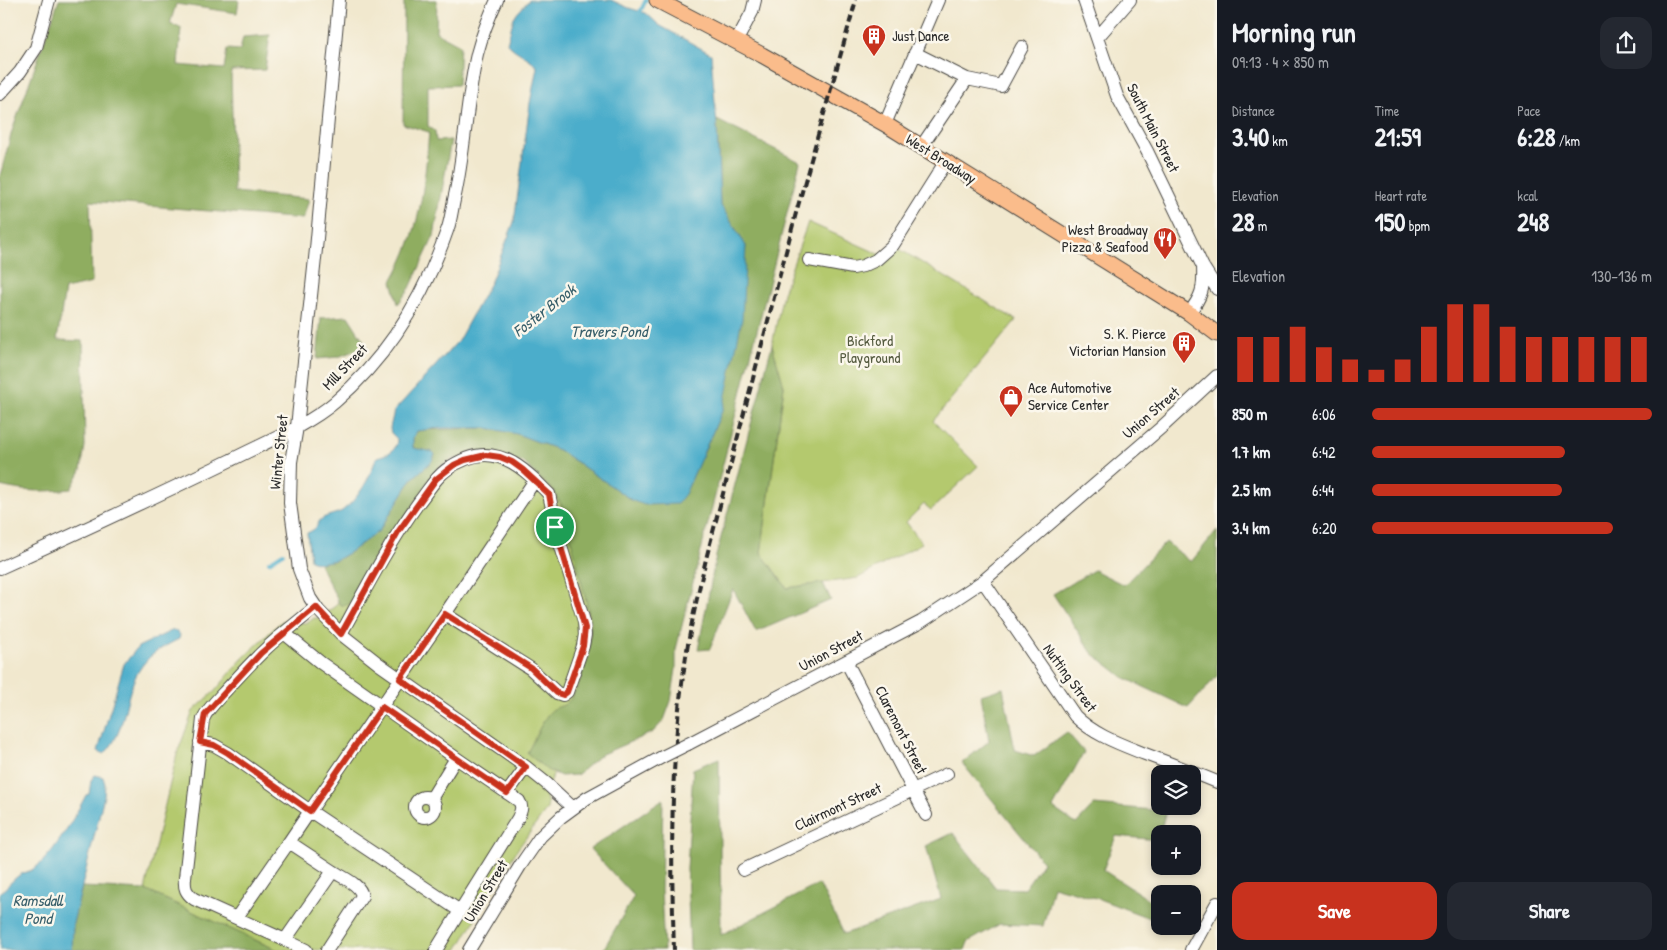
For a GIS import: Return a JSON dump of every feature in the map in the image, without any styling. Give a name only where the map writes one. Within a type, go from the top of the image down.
[{"type":"main road","name":"West Broadway","points":[[658,1],[885,124],[1189,314],[1217,334]]},
{"type":"street","points":[[0,94],[20,72],[36,48],[49,0]]},
{"type":"street","name":"Winter Street","points":[[339,0],[316,250],[297,427],[291,462],[290,503],[297,560],[302,577],[316,607],[341,634],[400,679],[526,767],[546,782],[573,808]]},
{"type":"street","points":[[736,42],[752,12],[755,0]]},
{"type":"street","points":[[885,124],[938,0]]},
{"type":"street","name":"South Main Street","points":[[1084,0],[1117,96],[1147,151],[1203,267],[1217,289]]},
{"type":"street","points":[[1097,38],[1130,0]]},
{"type":"street","name":"Mill Street","points":[[0,568],[124,511],[297,427],[334,403],[368,371],[414,307],[435,264],[449,226],[461,168],[477,56],[484,32],[497,2]]},
{"type":"street","points":[[916,53],[967,80],[1001,86],[1022,47]]},
{"type":"street","points":[[921,146],[967,80]]},
{"type":"street","points":[[809,260],[853,268],[864,266],[876,260],[894,244],[946,162]]},
{"type":"street","name":"South Main Street","points":[[1189,314],[1198,302],[1203,288],[1203,267]]},
{"type":"street","name":"Union Street","points":[[469,950],[520,866],[540,837],[573,808],[587,798],[662,757],[921,622],[983,581],[1163,426],[1217,376]]},
{"type":"street","points":[[341,634],[398,532],[436,479],[445,471],[465,460],[486,455],[500,457],[512,462],[549,494],[557,533],[584,620],[585,636],[583,646],[567,692],[563,695],[557,693],[531,668],[445,614]]},
{"type":"street","points":[[237,917],[535,480]]},
{"type":"street","name":"Nutting Street","points":[[983,581],[1075,716],[1084,725],[1096,733],[1123,745],[1217,782]]},
{"type":"street","points":[[306,950],[194,899],[185,888],[185,878],[200,742],[205,714],[261,653],[316,607]]},
{"type":"street","points":[[284,633],[382,707],[519,801],[521,805],[521,810],[436,950]]},
{"type":"street","name":"Claremont Street","points":[[846,661],[926,814]]},
{"type":"street","points":[[200,742],[214,745],[228,753],[310,811],[460,911]]},
{"type":"street","points":[[431,799],[456,758]]},
{"type":"street","points":[[507,793],[526,767]]},
{"type":"street","name":"Clairmont Street","points":[[743,870],[947,774]]},
{"type":"street","points":[[289,842],[357,886],[361,892],[362,896],[327,950]]},
{"type":"street","points":[[285,940],[333,871]]},
{"type":"street","points":[[1191,950],[1217,902]]},
{"type":"green space","points":[[59,0],[239,0],[237,13],[176,4],[170,24],[181,28],[178,65],[224,69],[227,49],[240,50],[243,37],[270,35],[265,70],[231,71],[234,192],[309,199],[303,219],[90,201],[92,283],[65,289],[57,340],[83,341],[85,446],[81,470],[71,489],[36,491],[0,486],[0,176],[12,131]]},
{"type":"green space","points":[[404,0],[437,0],[436,32],[460,45],[458,85],[428,86],[428,126],[435,131],[436,141],[451,140],[434,236],[410,288],[398,304],[392,281],[402,263],[415,227],[423,191],[429,132],[403,124]]},
{"type":"green space","points":[[717,120],[800,162],[676,649],[676,669],[671,701],[664,720],[653,732],[600,755],[577,775],[561,776],[547,770],[527,753],[547,715],[552,710],[567,703],[578,687],[588,653],[591,622],[564,510],[553,490],[523,462],[455,458],[441,465],[428,482],[356,598],[347,605],[340,605],[319,563],[336,560],[379,531],[412,479],[430,463],[435,455],[433,452],[413,448],[413,438],[417,431],[487,428],[517,434],[559,450],[633,501],[685,494],[723,409],[746,246],[720,204]]},
{"type":"green space","name":"Bickford Playground","points":[[808,222],[890,259],[896,247],[1016,320],[933,421],[978,466],[931,510],[924,504],[906,522],[922,543],[858,578],[787,588],[761,553],[784,387],[772,345],[783,293]]},
{"type":"green space","points":[[348,316],[367,346],[338,357],[317,359],[321,318]]},
{"type":"green space","points":[[772,345],[784,386],[761,553],[787,588],[823,583],[831,600],[756,632],[733,589],[710,649],[698,650],[716,556]]},
{"type":"green space","points":[[492,444],[625,538],[546,798],[548,803],[547,809],[517,850],[457,950],[277,950],[145,890],[177,754],[193,711],[215,691],[242,659],[282,621],[307,623],[334,607],[420,493]]},
{"type":"green space","points":[[1217,530],[1217,676],[1188,708],[1123,677],[1092,653],[1053,594],[1094,570],[1124,585],[1166,542],[1191,562]]},
{"type":"green space","points":[[1003,688],[1015,750],[1034,756],[1067,732],[1084,752],[1053,808],[1076,824],[1094,805],[1151,810],[1151,815],[1165,815],[1162,825],[1151,825],[1151,839],[1116,836],[1103,870],[1151,901],[1151,919],[1099,899],[1053,886],[1043,926],[1000,924],[968,942],[965,950],[690,950],[687,869],[693,769],[719,758],[721,935],[819,884],[844,934],[941,899],[926,846],[953,833],[996,888],[1024,889],[1043,862],[962,763],[989,741],[981,695]]},
{"type":"green space","points":[[663,799],[661,890],[664,950],[603,950],[634,896],[590,849]]},
{"type":"green space","points":[[82,887],[145,890],[277,950],[72,950],[73,923]]},
{"type":"water","name":"Travers Pond","points":[[529,0],[611,0],[646,13],[659,25],[711,54],[717,126],[720,204],[746,246],[742,319],[723,409],[685,494],[677,504],[645,505],[633,501],[559,450],[517,434],[487,428],[439,428],[417,431],[413,438],[413,448],[435,454],[432,461],[412,479],[379,531],[336,560],[319,563],[310,560],[307,533],[314,529],[323,518],[342,511],[348,506],[363,487],[371,473],[376,458],[393,450],[397,444],[397,439],[391,433],[390,428],[394,411],[458,341],[491,281],[514,222],[530,103],[537,67],[531,60],[514,50],[507,43],[514,17]]},
{"type":"water","points":[[173,630],[177,631],[180,635],[179,639],[154,654],[139,671],[133,682],[123,720],[113,744],[104,754],[98,751],[124,664],[138,647]]},
{"type":"water","name":"Ramsdall Pond","points":[[95,775],[103,777],[105,784],[104,796],[73,923],[72,950],[0,950],[0,892],[18,876],[35,868],[49,854],[64,834],[86,795],[89,794],[91,780]]},
{"type":"waterway","name":"Foster Brook","points":[[639,14],[646,0]]},
{"type":"waterway","name":"Foster Brook","points":[[269,562],[283,553]]},
{"type":"railway","points":[[674,950],[672,878],[674,770],[680,699],[687,650],[706,559],[796,213],[856,0]]},
{"type":"place","name":"Just Dance","points":[[874,57]]},
{"type":"place","name":"West Broadway Pizza & Seafood","points":[[1165,260]]},
{"type":"place","name":"S. K. Pierce Victorian Mansion","points":[[1184,364]]},
{"type":"place","name":"Ace Automotive Service Center","points":[[1011,418]]},
{"type":"route","points":[[486,455],[500,457],[512,462],[549,494],[555,527],[585,628],[583,646],[566,694],[557,693],[531,668],[445,614],[400,679],[526,767],[507,793],[382,707],[310,811],[228,753],[214,745],[200,742],[205,714],[261,653],[316,607],[341,634],[367,584],[398,532],[436,479],[454,465],[486,455]]}]
